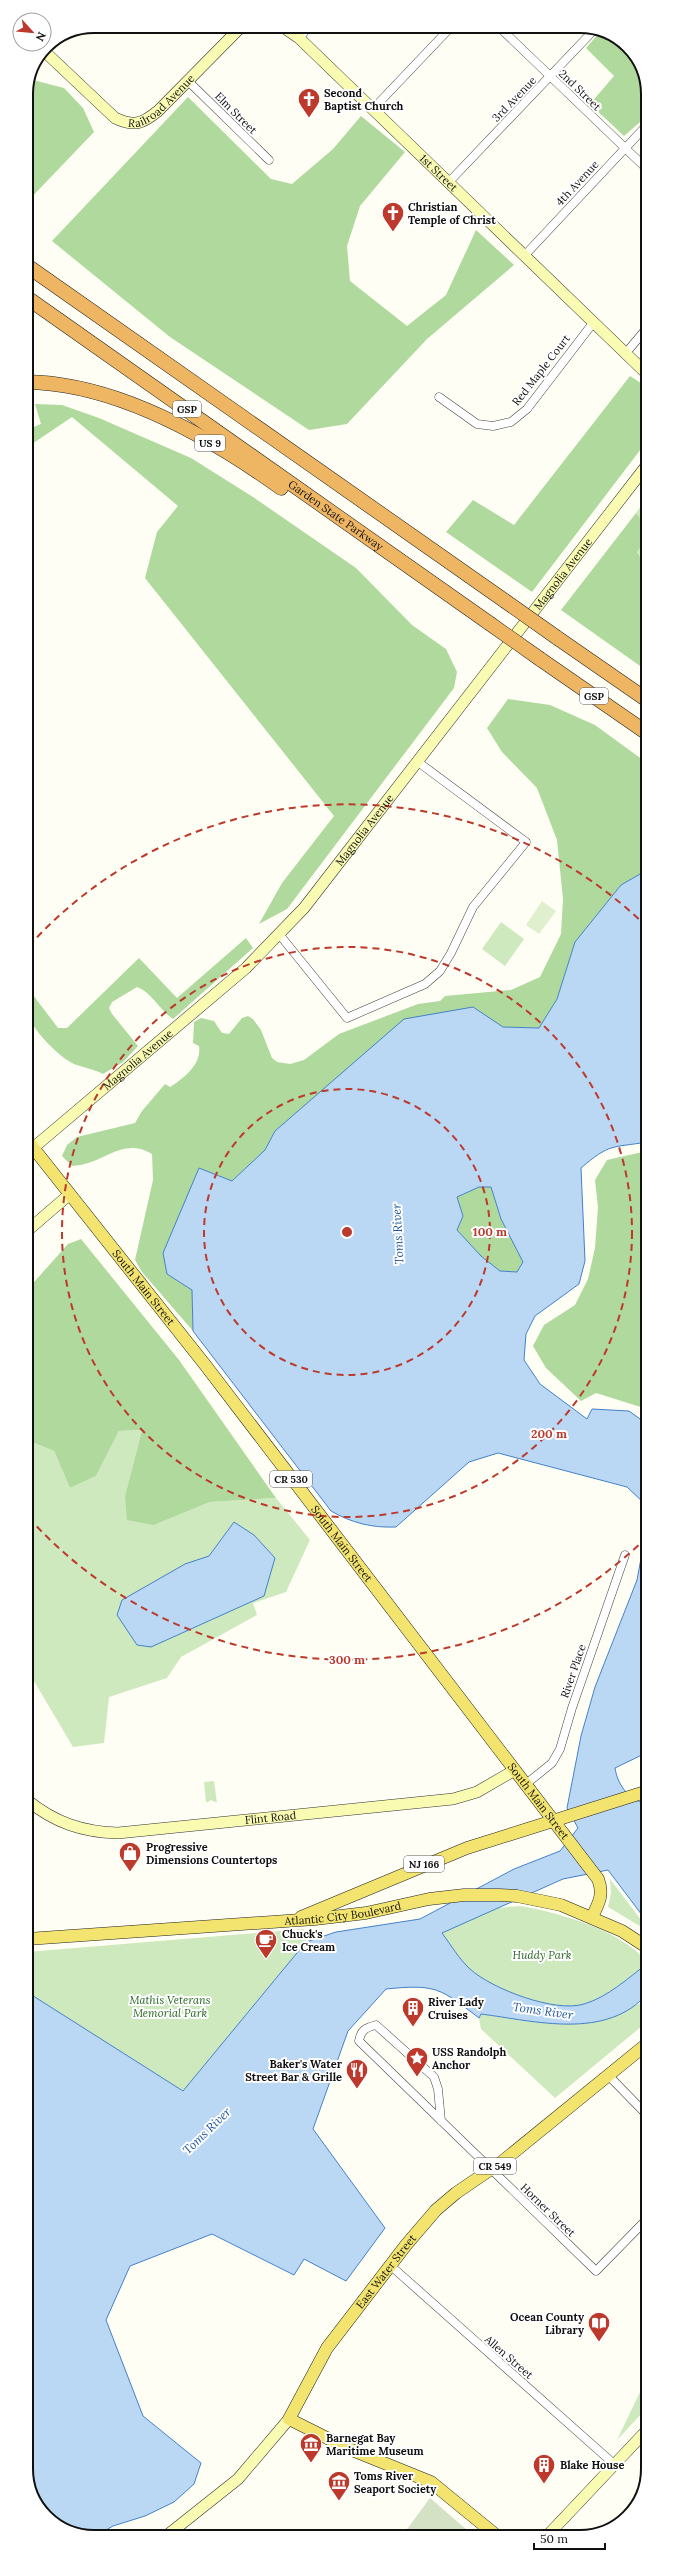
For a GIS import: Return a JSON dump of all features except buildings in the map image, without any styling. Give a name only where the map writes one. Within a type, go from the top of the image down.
[{"type":"highway","name":"GSP","points":[[33,270],[641,696]]},
{"type":"highway","name":"Garden State Parkway","points":[[33,302],[250,453],[488,623],[641,729]]},
{"type":"highway","name":"US 9","points":[[33,383],[58,385],[88,391],[158,416],[233,455],[317,512],[346,523]]},
{"type":"main road","name":"South Main Street","points":[[33,1148],[206,1366],[598,1879],[602,1890],[600,1902],[592,1917]]},
{"type":"main road","name":"NJ 166","points":[[298,1918],[425,1864],[552,1819],[641,1793]]},
{"type":"main road","name":"Atlantic City Boulevard","points":[[33,1939],[366,1913],[451,1897],[499,1895],[544,1901],[592,1917],[641,1944]]},
{"type":"main road","name":"East Water Street","points":[[289,2419],[328,2348],[436,2210],[490,2169],[641,2048]]},
{"type":"main road","points":[[289,2419],[347,2448],[431,2482],[490,2530]]},
{"type":"street","name":"Railroad Avenue","points":[[48,55],[115,118],[128,124],[136,125],[146,121],[236,33]]},
{"type":"street","points":[[292,33],[299,38],[303,33]]},
{"type":"street","points":[[372,110],[445,33]]},
{"type":"street","name":"2nd Street","points":[[505,33],[641,163]]},
{"type":"street","name":"3rd Avenue","points":[[448,183],[551,77],[591,34]]},
{"type":"street","name":"1st Street","points":[[299,38],[592,323],[641,369]]},
{"type":"street","name":"Elm Street","points":[[188,80],[269,160]]},
{"type":"street","name":"4th Avenue","points":[[524,256],[641,131]]},
{"type":"street","name":"Red Maple Court","points":[[439,397],[477,424],[493,426],[511,422],[527,409],[592,323]]},
{"type":"street","points":[[625,354],[641,335]]},
{"type":"street","name":"Magnolia Avenue","points":[[33,1142],[241,973],[279,934],[318,891],[641,473]]},
{"type":"street","points":[[279,934],[347,1018],[425,984],[440,971],[451,953],[473,907],[526,842],[418,762]]},
{"type":"street","points":[[33,1226],[70,1194]]},
{"type":"street","name":"River Place","points":[[526,1784],[552,1763],[560,1749],[572,1708],[625,1554]]},
{"type":"street","name":"Flint Road","points":[[33,1804],[47,1815],[65,1824],[94,1832],[118,1833],[453,1799],[477,1792],[515,1770]]},
{"type":"street","name":"Horner Street","points":[[441,2121],[438,2089],[434,2077],[376,2025],[366,2028],[361,2033],[359,2041],[573,2250],[596,2271],[641,2225]]},
{"type":"street","points":[[607,2074],[641,2109]]},
{"type":"street","name":"Allen Street","points":[[391,2266],[614,2464]]},
{"type":"street","name":"East Water Street","points":[[174,2530],[238,2479],[289,2419]]},
{"type":"street","points":[[553,2530],[641,2436]]},
{"type":"green space","points":[[597,36],[614,43],[633,63],[640,82],[641,121],[624,136],[590,104],[614,76],[586,48]]},
{"type":"green space","points":[[35,80],[64,88],[83,108],[94,132],[33,196],[33,94]]},
{"type":"green space","points":[[188,97],[271,179],[292,184],[333,149],[361,116],[405,152],[360,206],[347,246],[350,281],[407,326],[446,295],[476,230],[514,265],[427,339],[347,424],[309,430],[170,337],[52,241]]},
{"type":"green space","points":[[630,376],[641,383],[641,449],[532,592],[446,532],[473,500],[514,525]]},
{"type":"green space","points":[[35,404],[62,405],[99,418],[191,458],[253,497],[356,568],[412,625],[446,649],[457,672],[454,688],[287,909],[259,924],[282,883],[334,816],[145,578],[157,532],[178,506],[72,417],[33,443],[33,427],[41,424]]},
{"type":"green space","points":[[641,506],[641,519],[636,513]]},
{"type":"green space","points":[[636,513],[641,519],[641,547],[637,552],[641,558],[641,667],[561,610]]},
{"type":"green space","points":[[641,547],[641,558],[637,552]]},
{"type":"green space","points":[[508,699],[550,705],[595,725],[641,759],[641,873],[621,885],[575,942],[557,999],[539,1028],[503,1027],[473,1007],[328,1086],[275,1131],[265,1150],[232,1181],[199,1168],[167,1274],[192,1290],[193,1331],[142,1272],[135,1260],[153,1180],[152,1154],[141,1149],[131,1148],[112,1153],[94,1161],[72,1166],[62,1156],[67,1145],[77,1137],[135,1123],[142,1111],[165,1084],[170,1087],[186,1075],[198,1059],[199,1046],[193,1043],[194,1022],[201,1018],[214,1021],[222,1033],[229,1034],[242,1018],[248,1016],[253,1019],[261,1030],[272,1058],[277,1062],[290,1064],[304,1060],[339,1034],[418,1004],[440,1001],[445,996],[511,990],[540,977],[561,934],[563,899],[557,840],[537,788],[502,752],[487,728]]},
{"type":"green space","points":[[542,901],[556,911],[539,934],[526,925]]},
{"type":"green space","points":[[501,922],[524,939],[505,966],[482,949]]},
{"type":"green space","points":[[246,938],[253,948],[173,1019],[147,993],[137,987],[112,1002],[109,1008],[112,1014],[138,1046],[123,1062],[103,1074],[74,1064],[68,1060],[46,1042],[33,1024],[33,995],[58,1028],[67,1028],[139,958],[177,998]]},
{"type":"green space","points":[[641,1152],[641,1407],[596,1393],[581,1401],[546,1368],[533,1346],[544,1325],[575,1305],[588,1279],[595,1248],[598,1207],[595,1180],[607,1160]]},
{"type":"green space","points":[[479,1187],[491,1187],[501,1219],[523,1262],[517,1272],[500,1271],[481,1256],[457,1230],[463,1216],[457,1197]]},
{"type":"green space","points":[[81,1239],[179,1360],[276,1498],[210,1502],[154,1525],[127,1520],[125,1496],[142,1430],[119,1431],[96,1476],[70,1488],[54,1451],[33,1442],[33,1283],[68,1244]]},
{"type":"green space","points":[[142,1430],[125,1496],[154,1525],[210,1502],[276,1498],[310,1540],[286,1592],[253,1603],[257,1615],[181,1657],[167,1678],[109,1697],[104,1743],[73,1747],[33,1679],[33,1442],[54,1451],[70,1488],[96,1476],[119,1431]],"holes":[[[234,1522],[254,1535],[275,1558],[185,1564],[209,1556]]]},
{"type":"green space","points":[[214,1781],[217,1803],[211,1800],[206,1803],[204,1782]]},
{"type":"green space","points":[[610,1879],[641,1920],[641,1927],[608,1907],[611,1893]]},
{"type":"green space","name":"Huddy Park","points":[[520,1906],[536,1909],[571,1918],[606,1932],[622,1941],[641,1956],[641,1968],[610,1992],[584,2004],[572,2006],[557,2005],[541,2002],[508,1991],[480,1977],[470,1969],[442,1933],[496,1908]]},
{"type":"green space","name":"Mathis Veterans Memorial Park","points":[[304,1929],[306,1942],[183,2091],[33,1996],[33,1952]]},
{"type":"green space","points":[[641,2002],[641,2027],[555,2098],[481,2029],[479,2018],[481,2014],[565,2024],[639,2004]]},
{"type":"green space","points":[[641,2390],[641,2414],[617,2440]]},
{"type":"green space","points":[[430,2498],[467,2530],[406,2530]]},
{"type":"water","name":"Toms River","points":[[641,873],[641,1143],[618,1146],[605,1150],[581,1168],[585,1261],[579,1284],[535,1316],[526,1334],[524,1360],[540,1384],[587,1419],[592,1409],[629,1411],[641,1420],[641,1500],[627,1487],[498,1453],[469,1462],[396,1527],[370,1526],[354,1522],[331,1511],[193,1331],[192,1290],[167,1274],[163,1253],[199,1168],[232,1181],[265,1150],[275,1131],[404,1019],[473,1007],[503,1027],[539,1028],[557,999],[575,942],[621,885]],"holes":[[[479,1187],[491,1187],[501,1219],[523,1262],[517,1272],[500,1271],[481,1256],[457,1230],[463,1216],[457,1197]]]},
{"type":"water","points":[[234,1522],[254,1535],[275,1558],[264,1596],[151,1647],[137,1645],[117,1615],[122,1600],[185,1564],[209,1556]]},
{"type":"water","name":"Toms River","points":[[641,1558],[641,1755],[615,1768],[622,1787],[630,1796],[641,1802],[641,1914],[608,1870],[563,1879],[442,1933],[466,1965],[480,1977],[524,1997],[557,2005],[572,2006],[584,2004],[610,1992],[641,1968],[641,1999],[631,2008],[612,2018],[591,2023],[569,2024],[547,2023],[481,2014],[479,2018],[446,1994],[437,1990],[416,1987],[386,1989],[348,2031],[313,2129],[385,2228],[346,2281],[304,2259],[294,2275],[212,2234],[130,2266],[106,2320],[143,2416],[201,2463],[194,2484],[174,2502],[145,2516],[113,2526],[106,2530],[78,2528],[60,2520],[41,2500],[34,2481],[33,2469],[33,1996],[183,2091],[306,1942],[336,1932],[420,1919],[514,1869],[560,1851],[578,1828],[567,1808],[581,1736],[595,1687],[637,1580]]},
{"type":"place","name":"Second Baptist Church","points":[[309,118]]},
{"type":"place","name":"Christian Temple of Christ","points":[[393,232]]},
{"type":"place","name":"Progressive Dimensions Countertops","points":[[130,1872]]},
{"type":"place","name":"Chuck's Ice Cream","points":[[266,1960]]},
{"type":"place","name":"River Lady Cruises","points":[[413,2028]]},
{"type":"place","name":"USS Randolph Anchor","points":[[417,2078]]},
{"type":"place","name":"Baker's Water Street Bar & Grille","points":[[357,2090]]},
{"type":"place","name":"Ocean County Library","points":[[599,2342]]},
{"type":"place","name":"Barnegat Bay Maritime Museum","points":[[311,2464]]},
{"type":"place","name":"Blake House","points":[[544,2484]]},
{"type":"place","name":"Toms River Seaport Society","points":[[339,2502]]}]
